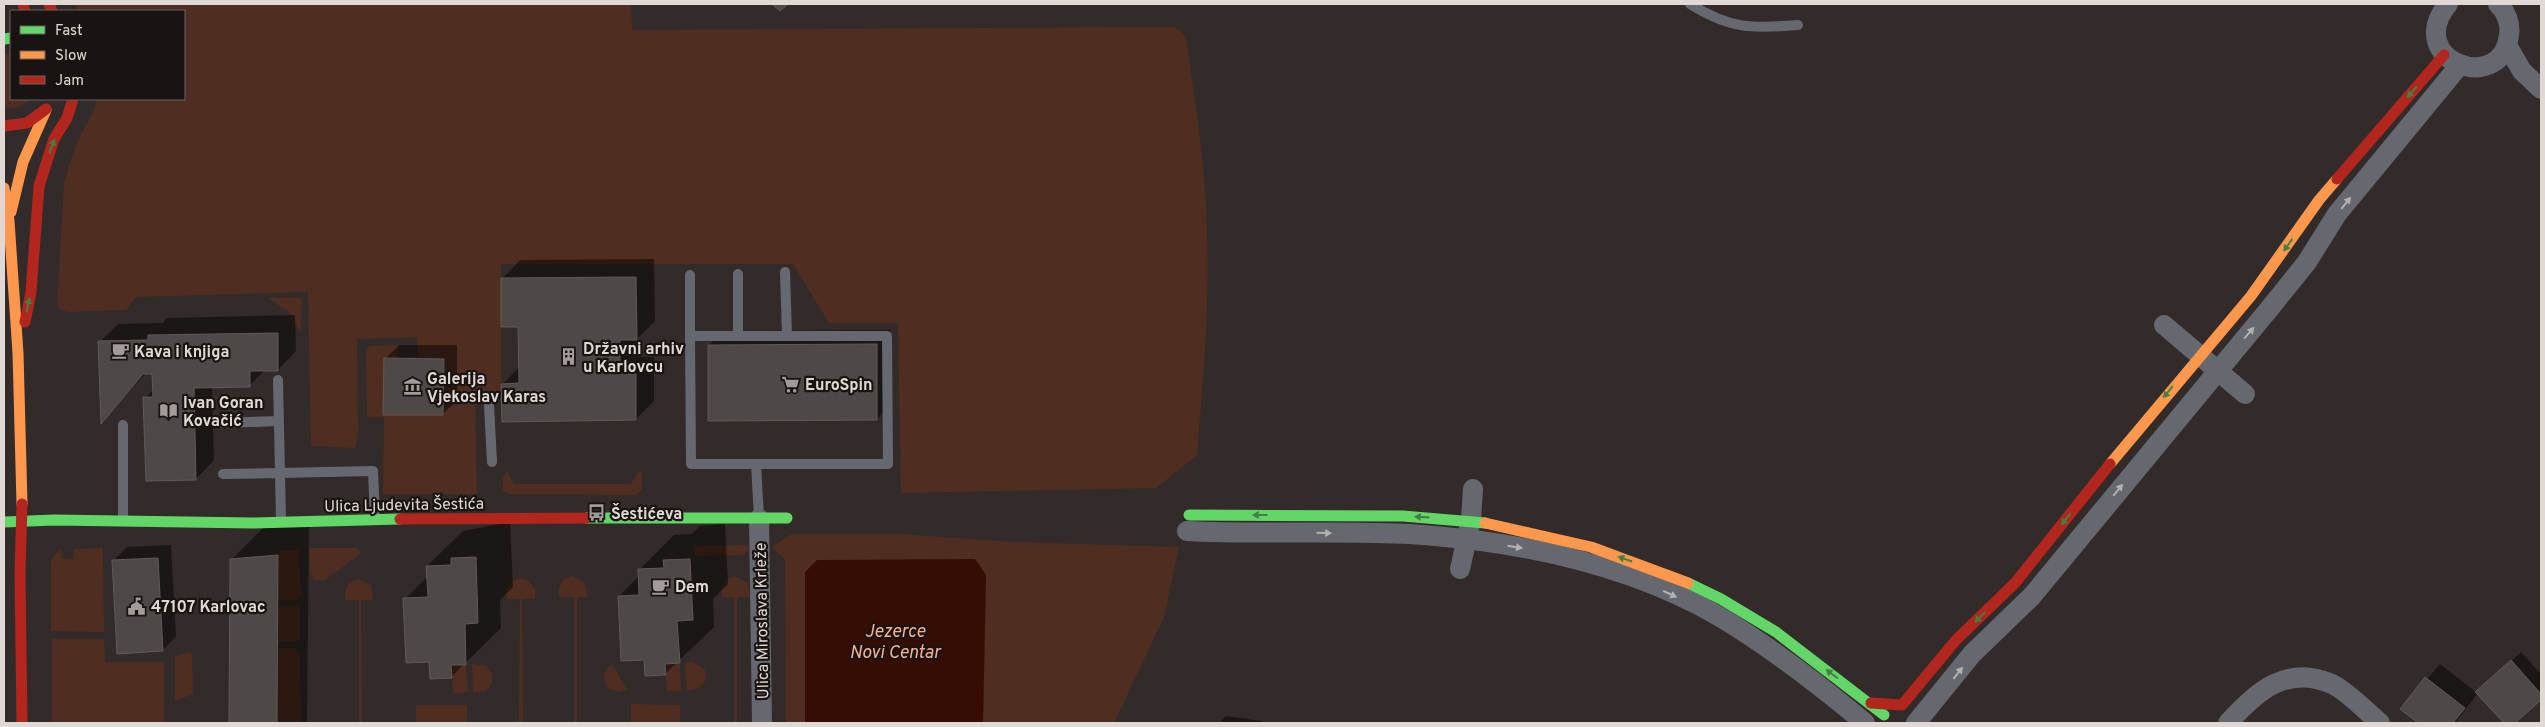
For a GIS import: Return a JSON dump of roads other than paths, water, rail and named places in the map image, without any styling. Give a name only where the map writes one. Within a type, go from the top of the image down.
[{"type":"street","points":[[2438,8],[2435,32],[2451,60],[2483,67],[2502,54],[2510,29],[2502,5]]},
{"type":"street","points":[[2502,54],[2541,89]]},
{"type":"street","points":[[1871,704],[1902,714],[1956,640],[2015,583],[2199,355],[2251,296],[2319,200],[2350,162],[2451,60]]},
{"type":"street","points":[[1916,723],[1972,654],[2032,596],[2307,262],[2337,214],[2451,60]]},
{"type":"street","points":[[9,220],[23,162],[51,100]]},
{"type":"street","points":[[18,353],[31,292],[39,186],[54,139],[67,118],[73,100]]},
{"type":"street","points":[[4,126],[25,125],[36,119],[46,110]]},
{"type":"street","points":[[4,188],[9,220],[18,353],[22,521],[20,574],[22,723]]},
{"type":"street","points":[[2164,325],[2245,394]]},
{"type":"street","points":[[1460,569],[1469,530],[1473,489]]},
{"type":"street","name":"Ulica Ljudevita Šestića","points":[[4,522],[786,518]]},
{"type":"street","name":"Ulica Miroslava Krleže","points":[[759,519],[762,723]]},
{"type":"street","points":[[1188,523],[1409,534],[1469,530],[1536,533],[1591,547],[1671,574],[1721,599],[1776,632],[1871,704],[1892,723]]},
{"type":"street","points":[[1469,530],[1587,561],[1665,591],[1721,618],[1765,647],[1865,723]]},
{"type":"street","points":[[2228,723],[2253,696],[2287,678],[2311,679],[2332,684],[2380,723]]},
{"type":"lane","points":[[1690,4],[1714,19],[1758,29],[1798,25]]},
{"type":"lane","points":[[785,272],[787,336]]},
{"type":"lane","points":[[738,274],[738,336]]},
{"type":"lane","points":[[690,275],[690,336],[691,464],[888,464],[887,336],[690,336]]},
{"type":"lane","points":[[278,380],[281,522]]},
{"type":"lane","points":[[489,405],[492,462]]},
{"type":"lane","points":[[222,422],[279,421]]},
{"type":"lane","points":[[123,425],[123,521]]},
{"type":"lane","points":[[756,464],[759,519]]},
{"type":"lane","points":[[223,474],[373,471],[374,519]]},
{"type":"water","name":"Jezerce Novi Centar","points":[[975,559],[986,575],[983,723],[805,723],[805,572],[817,560]]},
{"type":"place","name":"Kava i knjiga","points":[[120,351]]},
{"type":"place","name":"Državni arhiv u Karlovcu","points":[[569,357]]},
{"type":"place","name":"EuroSpin","points":[[791,384]]},
{"type":"place","name":"Galerija Vjekoslav Karas","points":[[413,387]]},
{"type":"place","name":"Ivan Goran Kovačić","points":[[169,411]]},
{"type":"place","name":"Šestićeva","points":[[597,513]]},
{"type":"place","name":"Dem","points":[[661,586]]},
{"type":"place","name":"47107 Karlovac","points":[[137,606]]}]
